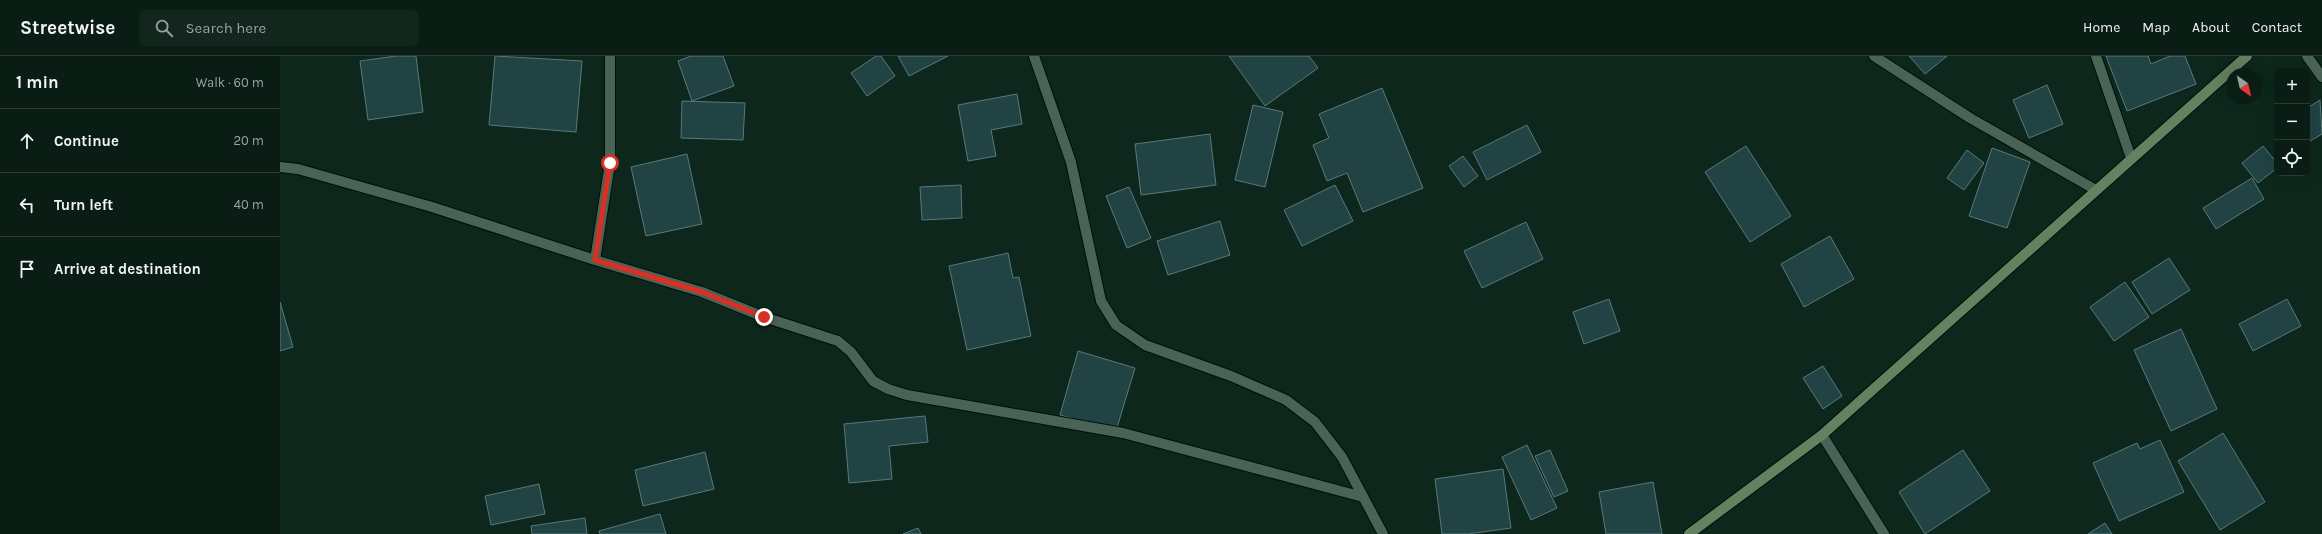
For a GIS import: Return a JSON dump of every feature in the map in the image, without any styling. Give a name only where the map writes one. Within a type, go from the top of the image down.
[{"type":"street","points":[[595,260],[610,163],[610,56]]},
{"type":"street","points":[[1034,56],[1071,162],[1101,301],[1116,325],[1145,345],[1231,376],[1286,400],[1315,422],[1342,457],[1383,534]]},
{"type":"street","points":[[1874,56],[1970,118],[2096,190]]},
{"type":"street","points":[[2096,56],[2131,158]]},
{"type":"street","points":[[1689,534],[1822,435],[2247,56]]},
{"type":"street","points":[[2307,56],[2322,77]]},
{"type":"street","points":[[280,167],[298,169],[432,207],[595,260],[702,292],[764,317],[838,341],[851,352],[873,381],[907,395],[1124,433],[1363,497]]},
{"type":"street","points":[[1822,435],[1884,534]]},
{"type":"building","points":[[396,56],[416,56],[423,112],[368,120],[360,61]]},
{"type":"building","points":[[495,56],[582,61],[576,132],[489,125]]},
{"type":"building","points":[[691,56],[723,56],[734,86],[692,101],[678,61]]},
{"type":"building","points":[[876,56],[881,56],[895,76],[867,96],[851,73]]},
{"type":"building","points":[[898,56],[948,56],[909,76]]},
{"type":"building","points":[[1229,56],[1309,56],[1318,68],[1265,106]]},
{"type":"building","points":[[1909,56],[1947,56],[1925,74]]},
{"type":"building","points":[[2106,56],[2148,56],[2151,64],[2170,56],[2185,56],[2196,84],[2127,111]]},
{"type":"building","points":[[2047,85],[2063,124],[2029,138],[2013,100]]},
{"type":"building","points":[[1382,88],[1423,188],[1363,212],[1347,173],[1327,181],[1313,145],[1329,138],[1319,114]]},
{"type":"building","points":[[1017,94],[1022,124],[991,130],[996,156],[968,161],[958,105]]},
{"type":"building","points":[[2320,100],[2322,134],[2310,141],[2310,140],[2310,106]]},
{"type":"building","points":[[682,101],[745,103],[743,140],[681,138]]},
{"type":"building","points":[[1253,105],[1283,112],[1265,187],[1235,180]]},
{"type":"building","points":[[1527,125],[1541,152],[1487,180],[1473,152]]},
{"type":"building","points":[[1210,134],[1216,185],[1141,195],[1135,144]]},
{"type":"building","points":[[1746,146],[1791,216],[1750,242],[1705,172]]},
{"type":"building","points":[[2263,146],[2274,159],[2274,170],[2258,183],[2242,163]]},
{"type":"building","points":[[1992,148],[2030,162],[2007,228],[1969,216]]},
{"type":"building","points":[[1967,150],[1984,163],[1964,190],[1947,178]]},
{"type":"building","points":[[687,154],[702,224],[646,236],[631,167]]},
{"type":"building","points":[[1463,156],[1478,176],[1464,187],[1449,166]]},
{"type":"building","points":[[2252,178],[2264,199],[2216,229],[2203,208]]},
{"type":"building","points":[[961,185],[962,218],[922,220],[920,187]]},
{"type":"building","points":[[1335,185],[1353,221],[1302,246],[1284,210]]},
{"type":"building","points":[[1129,187],[1151,238],[1127,248],[1106,196]]},
{"type":"building","points":[[1220,221],[1230,255],[1168,275],[1157,241]]},
{"type":"building","points":[[1526,222],[1543,259],[1482,288],[1464,251]]},
{"type":"building","points":[[1830,236],[1854,279],[1804,307],[1781,264]]},
{"type":"building","points":[[1008,253],[1013,278],[1019,277],[1031,336],[967,350],[949,266]]},
{"type":"building","points":[[2169,258],[2190,290],[2152,314],[2132,282]]},
{"type":"building","points":[[2125,282],[2149,317],[2114,341],[2090,307]]},
{"type":"building","points":[[1609,299],[1620,331],[1584,344],[1573,312]]},
{"type":"building","points":[[2287,299],[2301,326],[2253,351],[2239,324]]},
{"type":"building","points":[[280,302],[293,347],[280,351]]},
{"type":"building","points":[[2181,329],[2217,409],[2171,431],[2134,350]]},
{"type":"building","points":[[1078,351],[1135,368],[1116,431],[1060,415]]},
{"type":"building","points":[[1823,366],[1842,396],[1823,409],[1803,378]]},
{"type":"building","points":[[925,416],[928,442],[889,446],[892,479],[849,483],[844,424]]},
{"type":"building","points":[[2223,433],[2265,502],[2220,530],[2178,461]]},
{"type":"building","points":[[2160,440],[2184,492],[2119,521],[2093,463],[2137,443],[2140,449]]},
{"type":"building","points":[[1527,445],[1557,508],[1531,520],[1502,457]]},
{"type":"building","points":[[1550,450],[1568,491],[1554,497],[1535,456]]},
{"type":"building","points":[[1963,450],[1990,491],[1925,534],[1899,492]]},
{"type":"building","points":[[705,452],[714,489],[643,506],[635,470]]},
{"type":"building","points":[[1503,469],[1511,528],[1468,534],[1442,534],[1435,479]]},
{"type":"building","points":[[1653,482],[1662,534],[1606,534],[1599,492]]},
{"type":"building","points":[[539,484],[545,514],[491,525],[485,496]]},
{"type":"building","points":[[660,514],[666,534],[600,534],[599,531]]},
{"type":"building","points":[[585,518],[587,534],[532,534],[531,526]]},
{"type":"building","points":[[2105,523],[2112,534],[2088,534]]},
{"type":"building","points":[[918,528],[921,534],[903,534]]},
{"type":"route","points":[[610,163],[595,260],[702,292],[764,317]]}]
